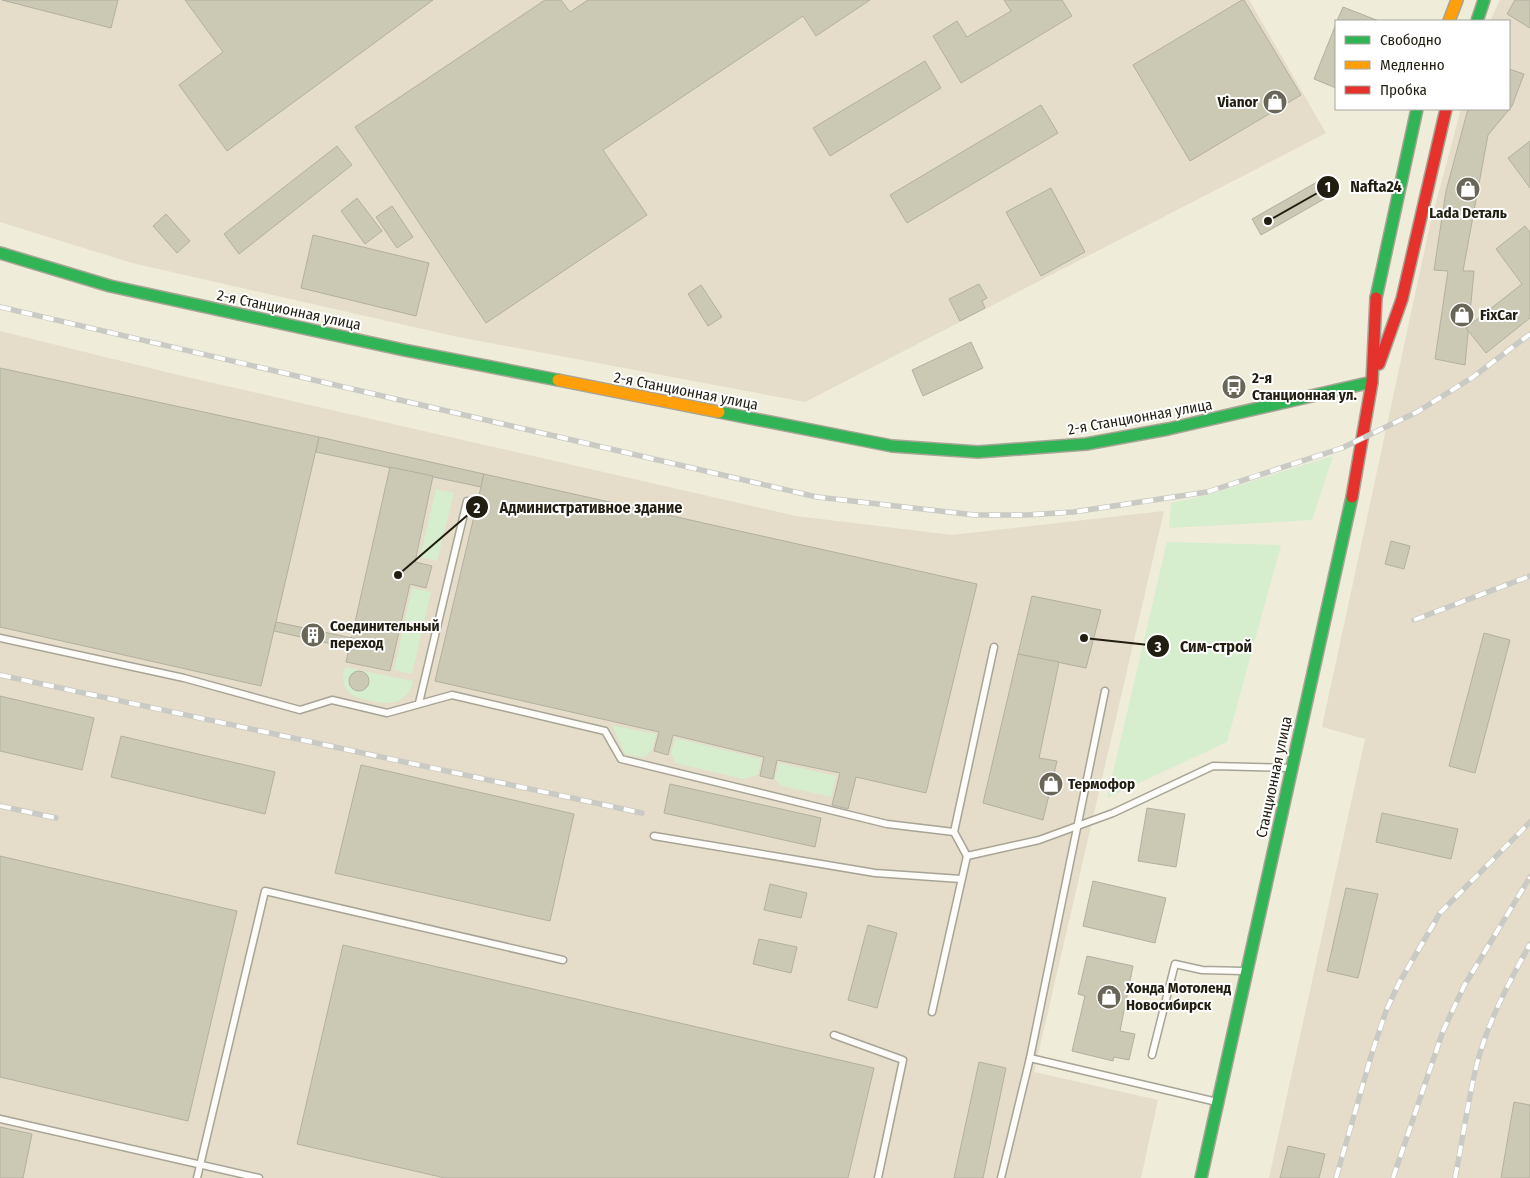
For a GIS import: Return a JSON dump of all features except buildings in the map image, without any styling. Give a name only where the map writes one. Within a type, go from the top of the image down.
[{"type":"main road","points":[[1449,20],[1457,0]]},
{"type":"main road","points":[[1477,20],[1484,0]]},
{"type":"main road","name":"Станционная улица","points":[[1201,1178],[1350,506],[1372,382],[1376,291],[1417,110]]},
{"type":"main road","name":"Станционная улица","points":[[1372,382],[1402,299],[1446,110]]},
{"type":"main road","name":"2-я Станционная улица","points":[[0,253],[110,286],[394,348],[892,446],[978,452],[1086,444],[1168,429],[1372,382]]},
{"type":"lane","points":[[419,703],[467,501]]},
{"type":"lane","points":[[0,638],[184,678],[300,710],[332,700],[387,713],[452,695],[605,731],[621,759],[887,824],[954,832]]},
{"type":"lane","points":[[932,1012],[966,856],[954,832],[994,646]]},
{"type":"lane","points":[[1001,1178],[1030,1058],[1105,691]]},
{"type":"lane","points":[[966,856],[1039,840],[1113,813],[1213,766],[1292,768]]},
{"type":"lane","points":[[654,836],[875,873],[961,879]]},
{"type":"lane","points":[[197,1178],[266,890],[564,960]]},
{"type":"lane","points":[[1152,1055],[1175,964],[1202,970],[1247,972]]},
{"type":"lane","points":[[834,1035],[903,1060],[878,1178]]},
{"type":"lane","points":[[1030,1058],[1218,1102]]},
{"type":"lane","points":[[0,1119],[259,1178]]},
{"type":"shaded area","points":[[0,0],[1249,0],[1326,133],[805,402],[458,337],[132,263],[0,222]]},
{"type":"shaded area","points":[[1500,0],[1530,0],[1530,1178],[1269,1178],[1365,739],[1322,727],[1430,225],[1461,110],[1510,110],[1510,20],[1490,20]]},
{"type":"shaded area","points":[[0,331],[178,375],[796,516],[952,535],[1164,511],[1034,1072],[1158,1100],[1141,1178],[0,1178]]},
{"type":"green space","points":[[1333,456],[1312,520],[1169,528],[1171,503],[1204,496]]},
{"type":"green space","points":[[436,489],[454,493],[437,561],[420,557]]},
{"type":"green space","points":[[1167,542],[1281,545],[1227,742],[1107,798]]},
{"type":"green space","points":[[412,588],[431,592],[412,674],[394,670]]},
{"type":"green space","points":[[345,667],[413,681],[406,695],[396,702],[375,702],[355,696],[348,691],[343,681]]},
{"type":"green space","points":[[612,725],[656,734],[652,750],[644,758],[625,754]]},
{"type":"green space","points":[[675,738],[761,759],[758,775],[743,779],[675,763],[671,754]]},
{"type":"green space","points":[[779,763],[836,776],[831,797],[782,786],[775,779]]},
{"type":"railway","points":[[0,307],[817,497],[975,515],[1026,515],[1073,512],[1207,492],[1342,448],[1417,412],[1473,377],[1530,334]]},
{"type":"railway","points":[[1414,620],[1530,576]]},
{"type":"railway","points":[[0,675],[642,813]]},
{"type":"railway","points":[[0,806],[56,818]]},
{"type":"railway","points":[[1336,1178],[1372,1053],[1386,1011],[1399,983],[1440,913],[1530,822]]},
{"type":"railway","points":[[1393,1178],[1443,1031],[1464,986],[1530,877]]},
{"type":"railway","points":[[1455,1178],[1469,1098],[1479,1055],[1498,1006],[1530,944]]},
{"type":"traffic: fast","points":[[1477,20],[1484,0]]},
{"type":"traffic: fast","points":[[1376,298],[1417,110]]},
{"type":"traffic: fast","points":[[0,253],[110,286],[404,350],[558,380]]},
{"type":"traffic: fast","points":[[719,412],[892,446],[978,452],[1086,444],[1168,429],[1372,382]]},
{"type":"traffic: fast","points":[[1201,1178],[1352,497]]},
{"type":"traffic: slow","points":[[1449,20],[1457,0]]},
{"type":"traffic: slow","points":[[558,380],[719,412]]},
{"type":"traffic: jam","points":[[1379,364],[1402,299],[1446,110]]},
{"type":"traffic: jam","points":[[1352,497],[1372,382],[1376,298]]},
{"type":"place","name":"Vianor","points":[[1275,102]]},
{"type":"place","name":"Lada Dеталь","points":[[1468,189]]},
{"type":"place","name":"Nafta24","points":[[1268,221]]},
{"type":"place","name":"FixCar","points":[[1462,315]]},
{"type":"place","name":"2-я Станционная ул.","points":[[1234,387]]},
{"type":"place","name":"Административное здание","points":[[398,575]]},
{"type":"place","name":"Соединительный переход","points":[[313,635]]},
{"type":"place","name":"Сим-строй","points":[[1084,638]]},
{"type":"place","name":"Термофор","points":[[1051,784]]},
{"type":"place","name":"Хонда Мотоленд Новосибирск","points":[[1109,997]]}]
